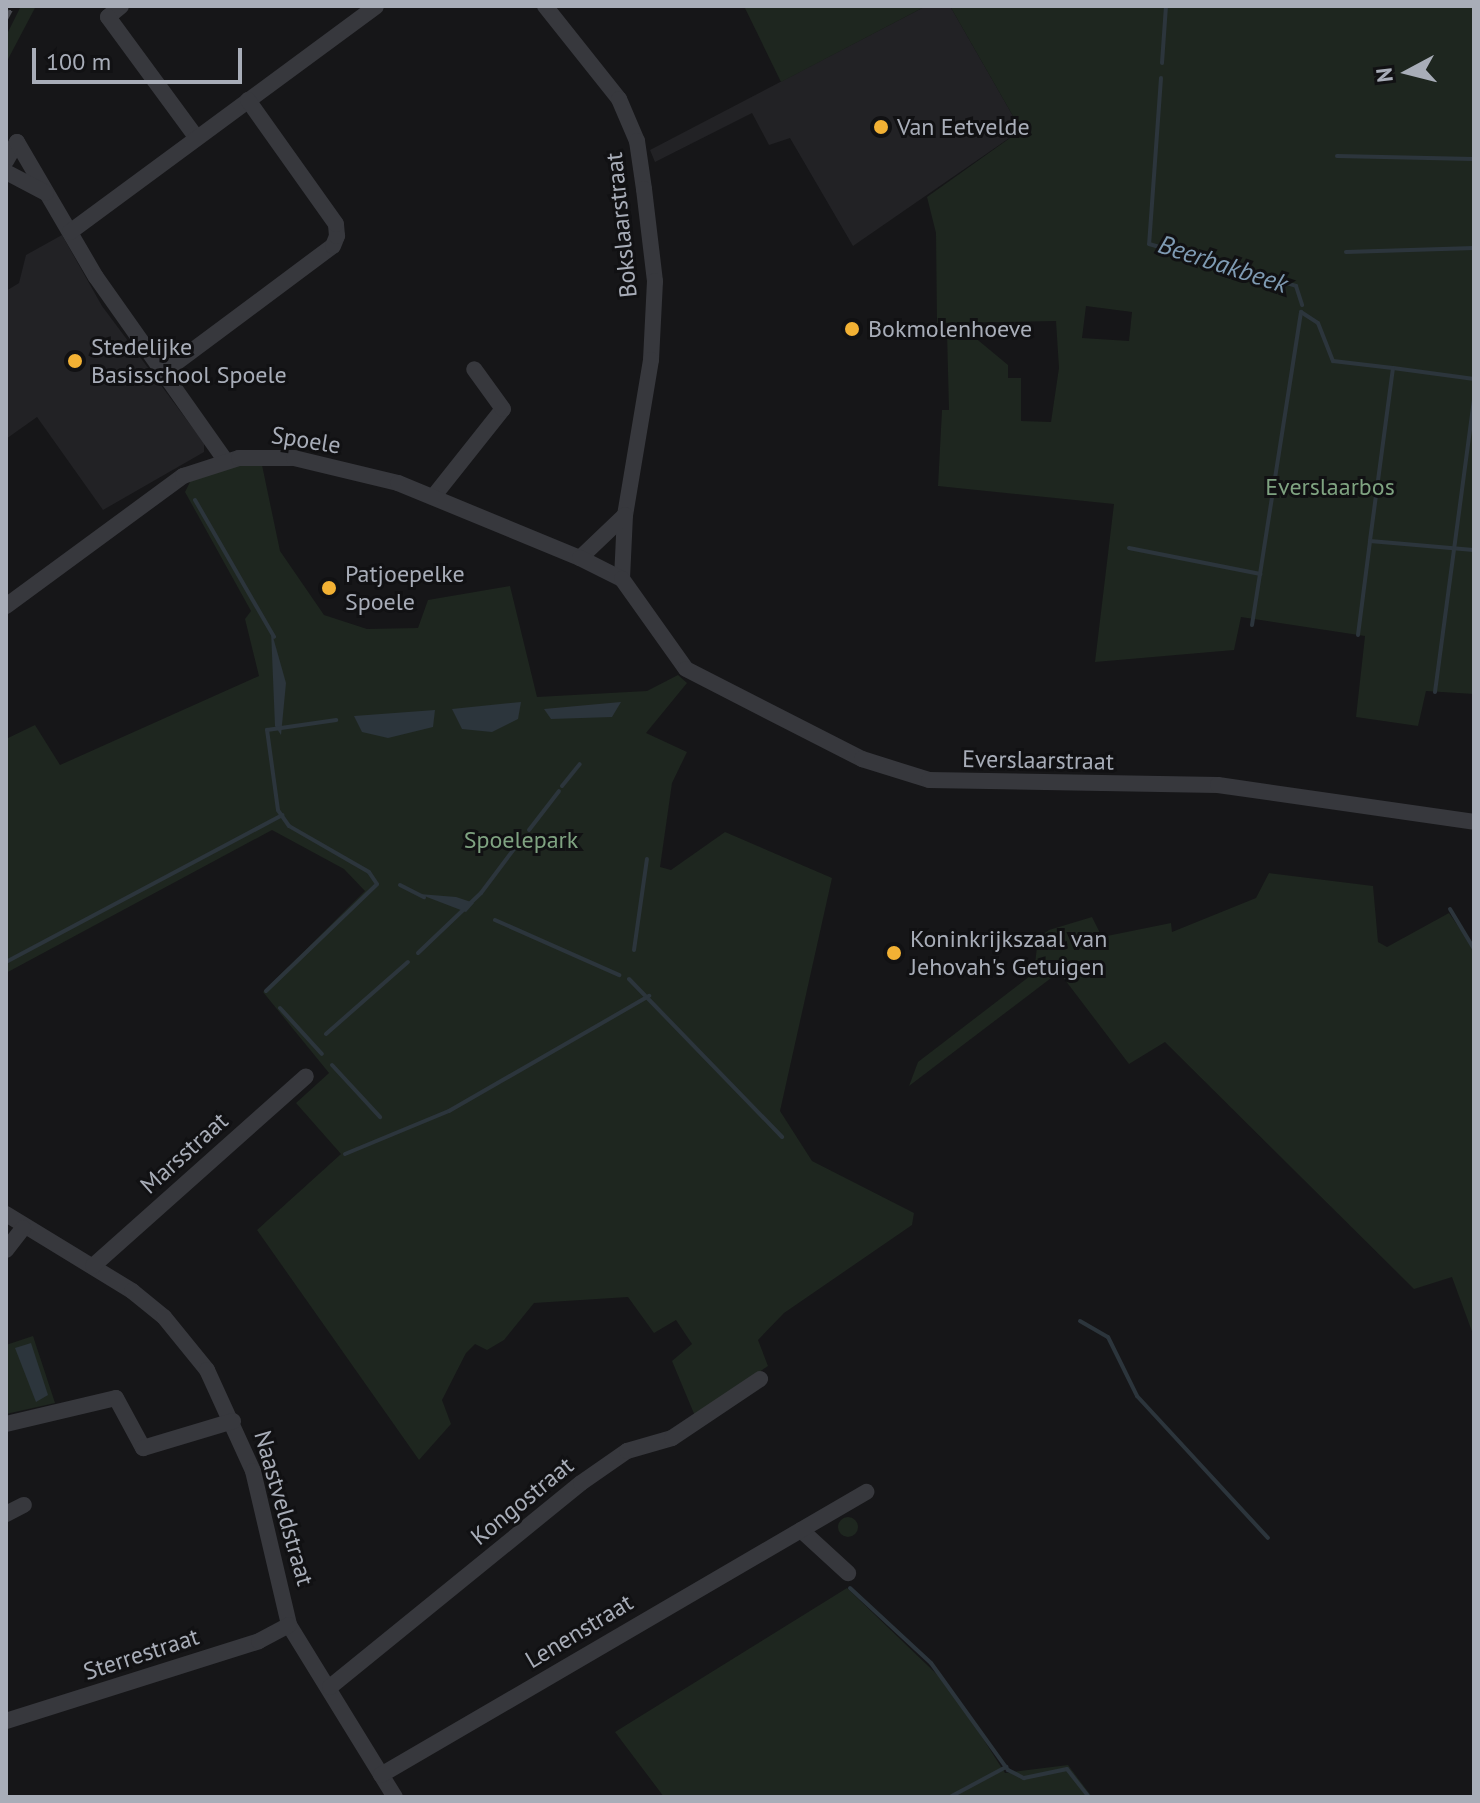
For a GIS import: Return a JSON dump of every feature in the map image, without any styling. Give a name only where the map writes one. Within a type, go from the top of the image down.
[{"type":"street","points":[[121,6],[108,17],[197,138]]},
{"type":"street","points":[[70,232],[376,6]]},
{"type":"street","name":"Bokslaarstraat","points":[[545,6],[619,99],[643,182],[655,281],[651,360],[625,515],[622,579]]},
{"type":"street","points":[[165,371],[333,246],[337,236],[336,224],[248,100]]},
{"type":"street","points":[[6,161],[17,142],[70,232],[226,461]]},
{"type":"street","points":[[6,172],[47,194]]},
{"type":"street","points":[[433,497],[503,409],[474,369]]},
{"type":"street","name":"Spoele","points":[[6,606],[165,486],[226,461],[294,458],[433,497],[580,558]]},
{"type":"street","points":[[580,558],[625,515]]},
{"type":"street","name":"Everslaarstraat","points":[[580,558],[622,579],[686,669],[822,740],[929,780],[1218,785],[1474,822]]},
{"type":"street","name":"Marsstraat","points":[[93,1266],[306,1076]]},
{"type":"street","name":"Naastveldstraat","points":[[6,1214],[23,1228],[93,1266],[181,1334],[233,1421],[253,1471],[289,1625],[395,1797]]},
{"type":"street","points":[[6,1250],[23,1228]]},
{"type":"street","name":"Kongostraat","points":[[330,1687],[581,1483],[627,1451],[672,1438],[760,1379]]},
{"type":"street","points":[[6,1424],[116,1398],[143,1448],[233,1421]]},
{"type":"street","name":"Lenenstraat","points":[[381,1775],[866,1492]]},
{"type":"street","points":[[7,1511],[24,1505]]},
{"type":"street","points":[[801,1530],[848,1573]]},
{"type":"street","name":"Sterrestraat","points":[[6,1721],[259,1641],[289,1625]]},
{"type":"shaded area","points":[[926,6],[950,6],[1021,130],[853,246],[790,138],[769,145],[752,113],[655,162],[650,150]]},
{"type":"shaded area","name":"Stedelijke Basisschool Spoele","points":[[62,235],[102,306],[204,443],[204,452],[103,510],[37,417],[6,439],[6,291],[19,283],[26,255]]},
{"type":"shaded area","points":[[271,630],[286,683],[281,735],[275,726]]},
{"type":"shaded area","points":[[521,702],[518,719],[492,732],[462,729],[452,709]]},
{"type":"shaded area","points":[[621,702],[612,717],[551,719],[544,709]]},
{"type":"shaded area","points":[[435,710],[433,727],[388,738],[362,732],[354,716]]},
{"type":"shaded area","points":[[419,894],[456,897],[474,903],[466,912]]},
{"type":"shaded area","points":[[31,1343],[48,1395],[36,1402],[15,1348]]},
{"type":"green space","points":[[21,6],[36,6],[6,63],[6,36]]},
{"type":"green space","points":[[744,6],[926,6],[781,82]]},
{"type":"green space","name":"Everslaarbos","points":[[950,6],[1474,6],[1474,694],[1426,691],[1418,726],[1356,717],[1365,636],[1241,617],[1234,650],[1095,662],[1114,504],[938,486],[942,410],[949,410],[947,332],[973,336],[1008,365],[1008,378],[1021,378],[1021,421],[1051,422],[1059,368],[1056,321],[937,323],[936,233],[927,197],[1021,130]],"holes":[[[1086,306],[1132,312],[1129,341],[1082,338]]]},
{"type":"green space","name":"Spoelepark","points":[[239,465],[262,465],[280,551],[324,615],[367,629],[418,628],[428,600],[510,586],[537,697],[647,691],[678,675],[687,683],[646,733],[687,752],[672,783],[660,867],[671,870],[725,832],[832,878],[780,1111],[812,1161],[914,1213],[912,1225],[784,1313],[758,1340],[768,1366],[695,1416],[672,1361],[692,1344],[676,1320],[654,1333],[628,1297],[534,1303],[504,1340],[487,1350],[475,1344],[466,1353],[442,1400],[451,1424],[419,1460],[257,1230],[341,1154],[296,1103],[329,1073],[263,992],[365,891],[344,869],[272,830],[6,973],[6,739],[35,725],[60,765],[259,676],[245,619],[251,611],[185,492],[191,480]]},
{"type":"green space","points":[[1269,873],[1373,886],[1378,942],[1387,947],[1449,913],[1474,949],[1474,1337],[1452,1277],[1414,1289],[1165,1042],[1129,1064],[1059,972],[909,1086],[918,1062],[1034,973],[1038,938],[1049,930],[1092,917],[1102,937],[1171,923],[1172,932],[1256,898]]},
{"type":"green space","points":[[33,1336],[55,1403],[6,1414],[6,1345]]},
{"type":"green space","points":[[848,1517],[855,1520],[858,1527],[855,1534],[848,1537],[841,1534],[838,1527],[841,1520]]},
{"type":"green space","points":[[847,1588],[950,1687],[1005,1773],[1068,1765],[1092,1797],[664,1797],[615,1732]]},
{"type":"waterway","name":"Beerbakbeek","points":[[1162,63],[1166,6]]},
{"type":"waterway","name":"Beerbakbeek","points":[[1161,78],[1149,244],[1296,286],[1302,305]]},
{"type":"waterway","points":[[1337,156],[1474,159]]},
{"type":"waterway","points":[[1346,252],[1474,248]]},
{"type":"waterway","points":[[1252,625],[1301,312],[1318,323],[1333,361],[1393,368],[1370,541],[1474,550]]},
{"type":"waterway","points":[[1393,368],[1474,379]]},
{"type":"waterway","points":[[1435,692],[1474,399]]},
{"type":"waterway","points":[[195,500],[274,637]]},
{"type":"waterway","points":[[1358,635],[1370,541]]},
{"type":"waterway","points":[[1129,548],[1260,574]]},
{"type":"waterway","points":[[266,991],[377,884],[369,872],[289,826],[278,810],[267,730],[336,720]]},
{"type":"waterway","points":[[562,786],[580,764]]},
{"type":"waterway","points":[[529,830],[559,791]]},
{"type":"waterway","points":[[6,962],[282,815]]},
{"type":"waterway","points":[[418,953],[481,893],[523,837]]},
{"type":"waterway","points":[[634,950],[647,859]]},
{"type":"waterway","points":[[400,885],[424,897]]},
{"type":"waterway","name":"Beerbakbeek","points":[[1450,909],[1474,949]]},
{"type":"waterway","points":[[495,920],[619,975]]},
{"type":"waterway","points":[[326,1034],[408,962]]},
{"type":"waterway","points":[[629,979],[782,1137]]},
{"type":"waterway","points":[[345,1154],[449,1111],[649,996]]},
{"type":"waterway","points":[[280,1008],[322,1054]]},
{"type":"waterway","points":[[332,1065],[380,1117]]},
{"type":"waterway","points":[[1080,1321],[1108,1337],[1137,1396],[1268,1538]]},
{"type":"waterway","points":[[850,1588],[931,1663],[1008,1770],[1024,1778],[1067,1769],[1089,1797]]},
{"type":"waterway","points":[[950,1797],[1006,1767]]},
{"type":"railway","points":[[6,19],[13,6]]},
{"type":"place","name":"Van Eetvelde","points":[[881,127]]},
{"type":"place","name":"Bokmolenhoeve","points":[[852,329]]},
{"type":"place","name":"Stedelijke Basisschool Spoele","points":[[75,361]]},
{"type":"place","name":"Patjoepelke Spoele","points":[[329,588]]},
{"type":"place","name":"Koninkrijkszaal van Jehovah's Getuigen","points":[[894,953]]}]
